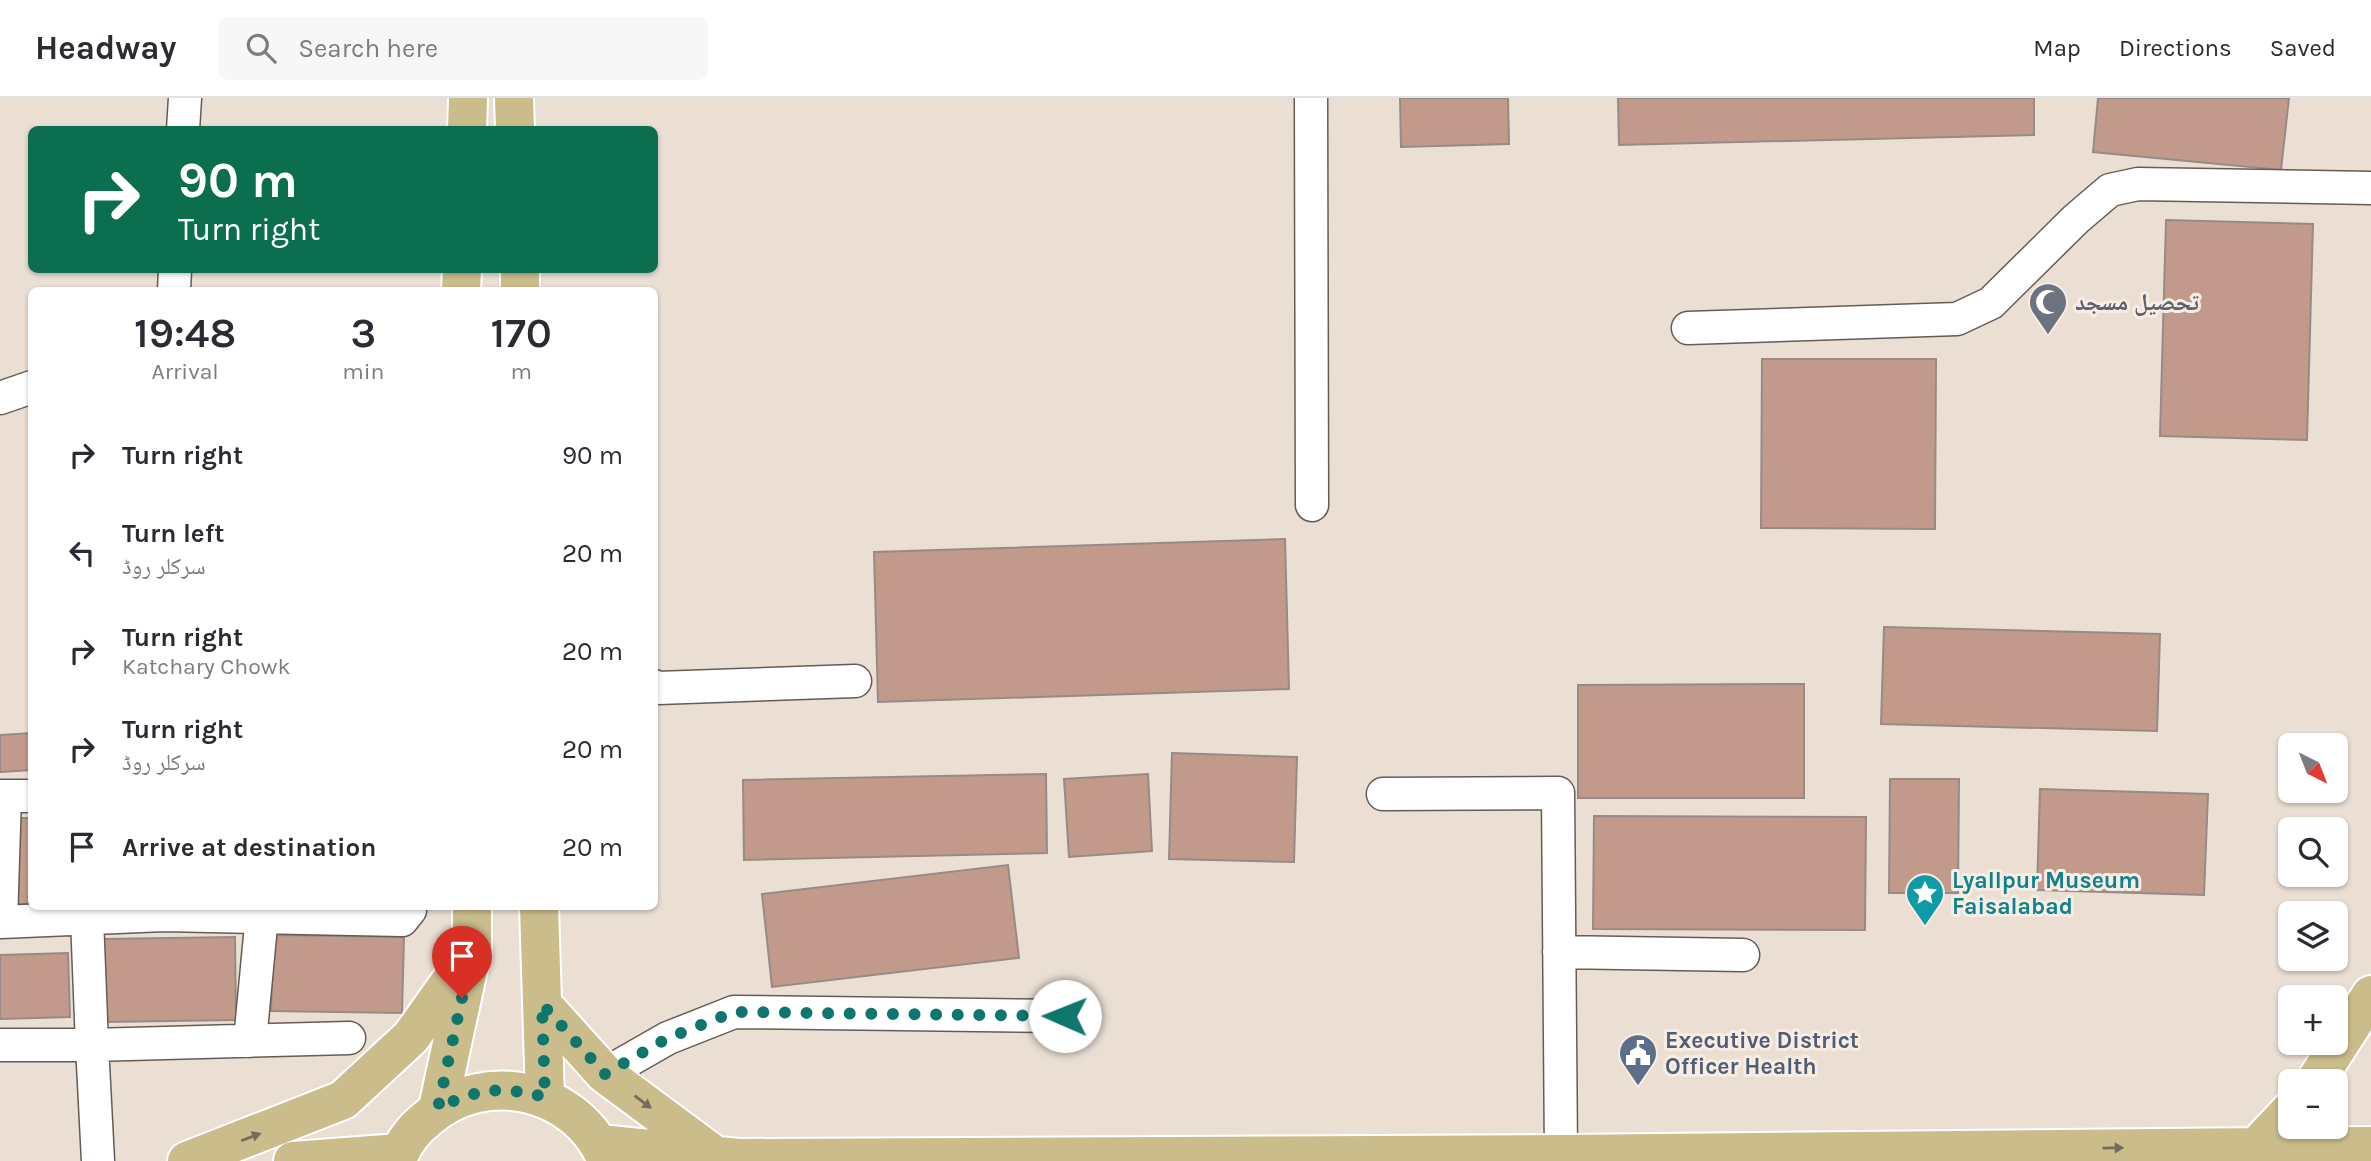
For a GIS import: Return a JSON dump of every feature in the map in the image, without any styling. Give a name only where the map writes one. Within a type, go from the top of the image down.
[{"type":"main road","points":[[467,126],[468,98]]},
{"type":"main road","points":[[514,98],[515,126]]},
{"type":"main road","points":[[438,1108],[472,951],[472,910]]},
{"type":"main road","points":[[539,910],[545,1097]]},
{"type":"main road","points":[[187,1161],[343,1100],[411,1037],[472,951]]},
{"type":"main road","points":[[2323,1069],[2371,995]]},
{"type":"main road","points":[[542,1004],[605,1074],[714,1155]]},
{"type":"main road","points":[[293,1161],[398,1157],[416,1128],[438,1108],[472,1093],[509,1089],[545,1097],[576,1116],[604,1152],[738,1158],[2371,1146]]},
{"type":"main road","points":[[2256,1147],[2278,1124]]},
{"type":"street","points":[[183,126],[185,98]]},
{"type":"street","points":[[1311,98],[1312,505]]},
{"type":"street","points":[[1688,328],[1956,319],[1991,303],[2076,219],[2110,190],[2138,184],[2371,188]]},
{"type":"street","points":[[0,398],[28,388]]},
{"type":"street","points":[[658,688],[855,681]]},
{"type":"street","points":[[1383,794],[1558,793],[1561,1153]]},
{"type":"street","points":[[12,796],[1,922],[164,911],[402,920],[410,910]]},
{"type":"street","points":[[250,1041],[262,915]]},
{"type":"street","points":[[87,918],[98,1161]]},
{"type":"street","points":[[1559,953],[1743,955]]},
{"type":"street","points":[[605,1074],[668,1038],[734,1012],[1065,1016]]},
{"type":"street","points":[[0,1045],[349,1038]]},
{"type":"building","points":[[1400,98],[1508,98],[1509,144],[1401,147]]},
{"type":"building","points":[[1618,98],[2034,98],[2034,135],[1619,145]]},
{"type":"building","points":[[2098,98],[2289,98],[2281,170],[2093,152]]},
{"type":"building","points":[[2166,220],[2313,224],[2307,440],[2160,436]]},
{"type":"building","points":[[1762,359],[1936,359],[1935,529],[1761,528]]},
{"type":"building","points":[[1285,539],[1289,689],[878,702],[874,552]]},
{"type":"building","points":[[1884,627],[2160,634],[2157,731],[1881,724]]},
{"type":"building","points":[[1804,684],[1804,798],[1578,798],[1578,685]]},
{"type":"building","points":[[28,733],[28,770],[0,772],[0,735]]},
{"type":"building","points":[[1172,753],[1297,757],[1294,862],[1169,859]]},
{"type":"building","points":[[1046,774],[1047,853],[744,860],[743,780]]},
{"type":"building","points":[[1148,774],[1152,851],[1069,857],[1064,779]]},
{"type":"building","points":[[1890,779],[1959,779],[1958,893],[1889,893]]},
{"type":"building","points":[[2040,789],[2208,794],[2204,895],[2037,890]]},
{"type":"building","points":[[1594,816],[1866,817],[1865,930],[1593,929]]},
{"type":"building","points":[[12,818],[28,818],[28,904],[11,904]]},
{"type":"building","points":[[1008,865],[1019,958],[772,987],[762,894]]},
{"type":"building","points":[[273,935],[404,937],[402,1013],[271,1011]]},
{"type":"building","points":[[235,937],[236,1020],[104,1022],[103,939]]},
{"type":"building","points":[[68,953],[70,1017],[0,1019],[0,955]]},
{"type":"place","name":"تحصیل مسجد","points":[[2048,336]]},
{"type":"place","name":"Lyallpur Museum Faisalabad","points":[[1925,927]]},
{"type":"place","name":"Executive District Officer Health","points":[[1638,1087]]},
{"type":"route","points":[[462,998],[438,1108],[472,1093],[509,1089],[545,1097],[542,1004],[605,1074],[668,1038],[734,1012],[1065,1016]]}]
